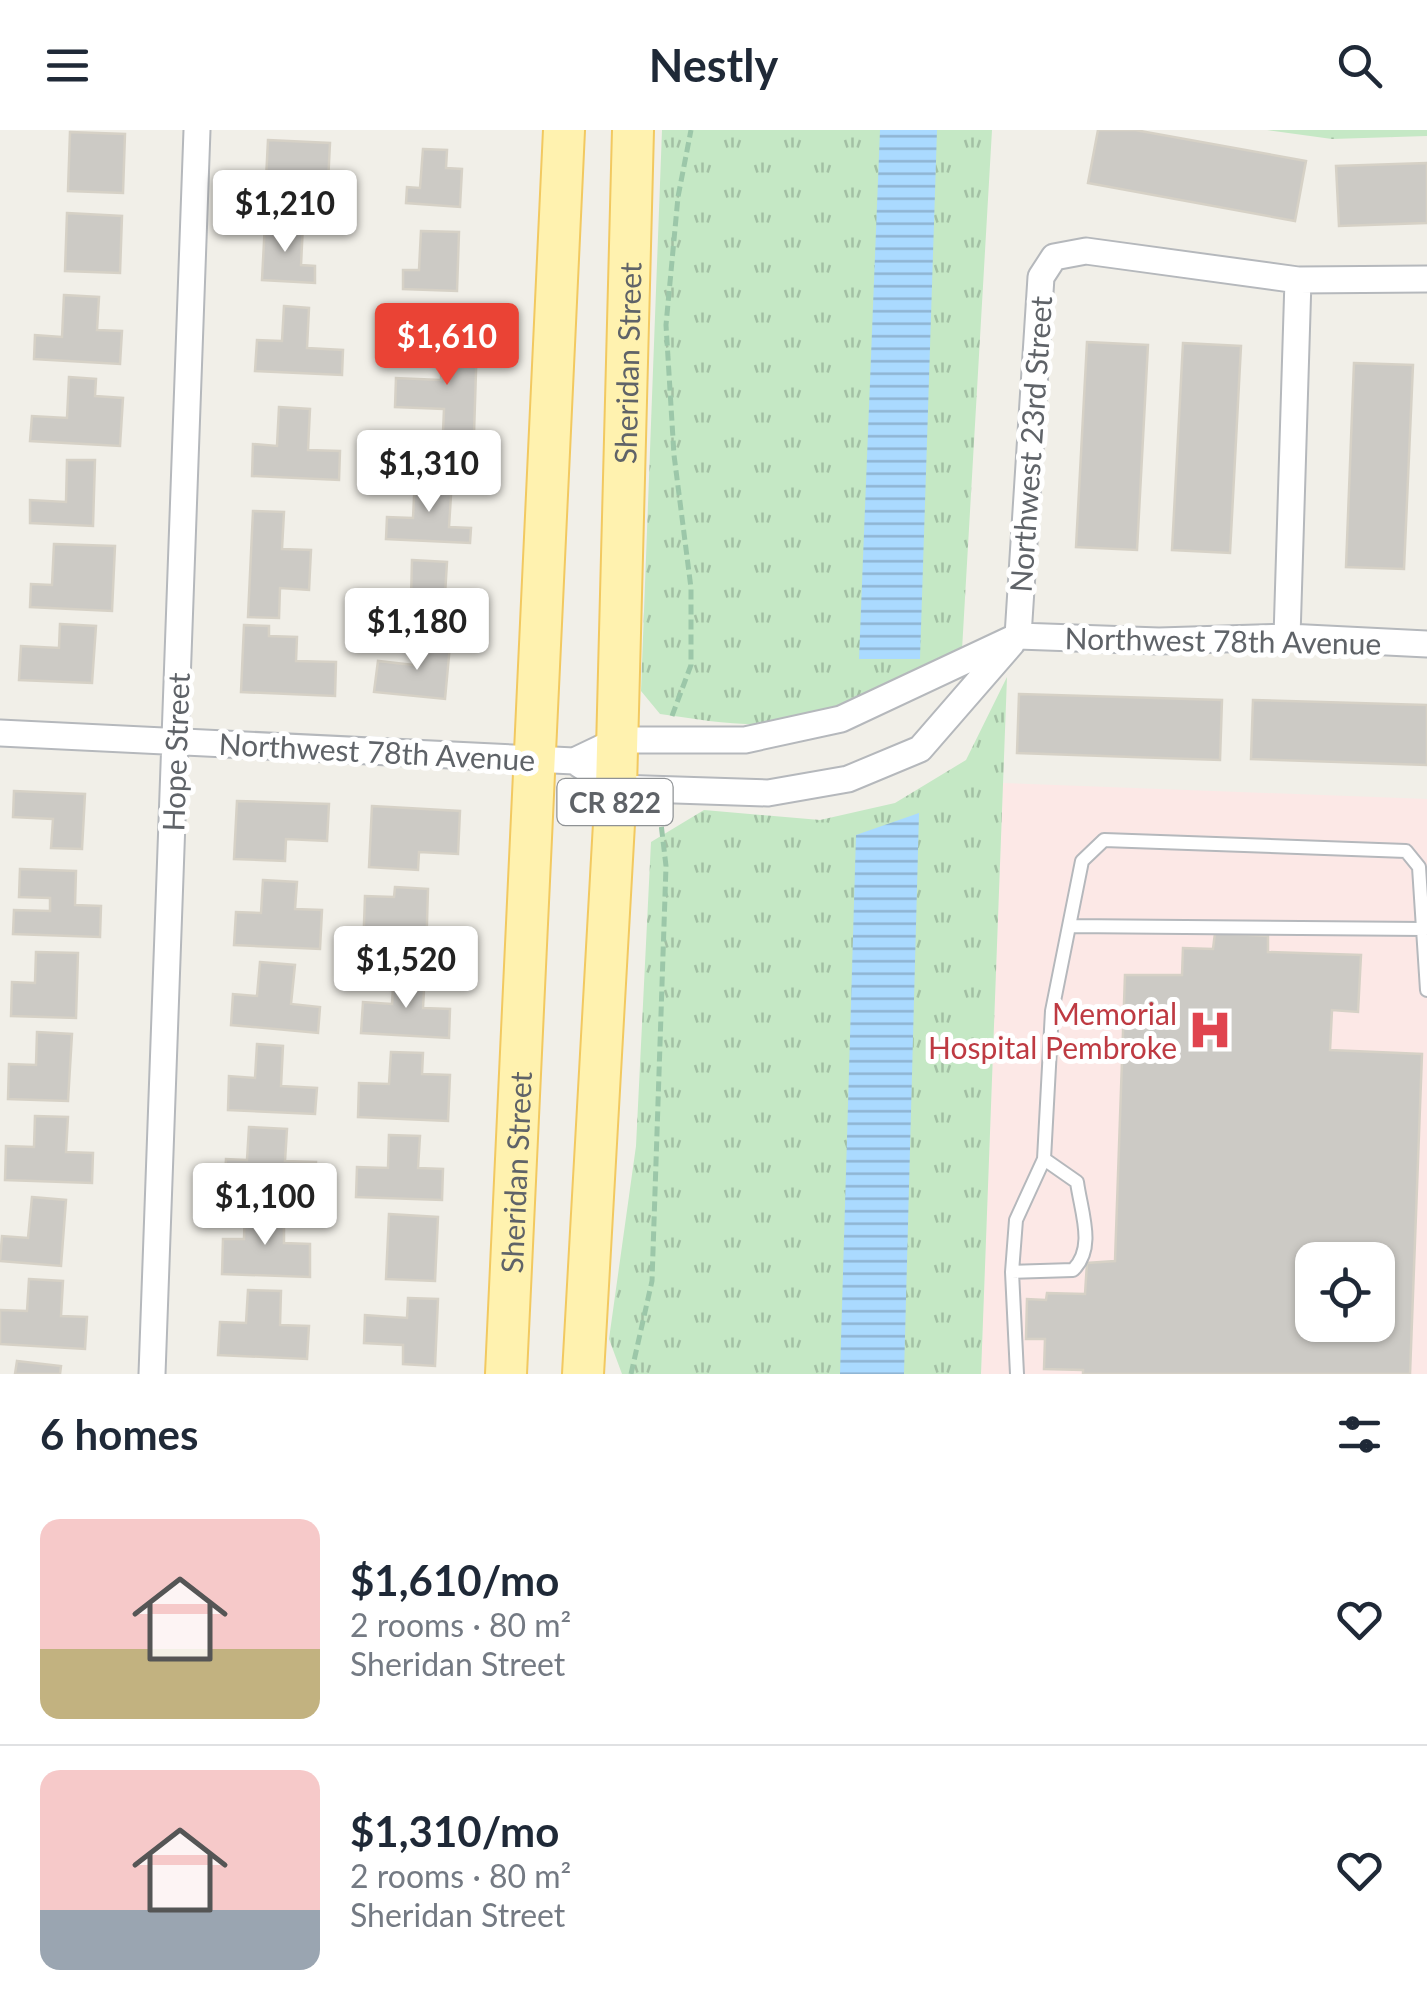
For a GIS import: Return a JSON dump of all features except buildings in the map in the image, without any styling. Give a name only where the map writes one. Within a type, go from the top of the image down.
[{"type":"main road","name":"Sheridan Street","points":[[506,1374],[556,760],[564,130]]},
{"type":"main road","name":"Sheridan Street","points":[[583,1374],[618,740],[632,130]]},
{"type":"street","name":"Hope Street","points":[[152,1374],[197,130]]},
{"type":"street","name":"Northwest 23rd Street","points":[[1018,636],[1041,277],[1054,257],[1086,251],[1298,280]]},
{"type":"street","points":[[1286,637],[1298,280],[1427,279]]},
{"type":"street","name":"Northwest 78th Avenue","points":[[0,734],[556,760],[618,740],[745,740],[840,719],[1018,636],[1159,642],[1286,637],[1427,644]]},
{"type":"street","points":[[616,788],[768,793],[848,778],[920,749],[1018,636]]},
{"type":"street","name":"Northwest 78th Avenue","points":[[556,760],[616,788]]},
{"type":"lane","points":[[1018,1374],[1012,1272],[1016,1220],[1044,1160],[1052,1012],[1082,861],[1104,840],[1406,851],[1419,867],[1427,990]]},
{"type":"lane","points":[[1069,926],[1424,928]]},
{"type":"lane","points":[[1012,1272],[1073,1270],[1084,1260],[1086,1246],[1077,1182],[1044,1160]]},
{"type":"shaded area","name":"Memorial Hospital Pembroke","points":[[1003,783],[1427,799],[1427,1374],[981,1374]]},
{"type":"green space","points":[[662,130],[992,130],[962,650],[830,713],[783,723],[722,722],[660,714],[641,691]]},
{"type":"green space","points":[[1267,130],[1427,130],[1427,136],[1332,139]]},
{"type":"green space","points":[[1007,677],[981,1374],[622,1374],[609,1339],[636,1146],[651,842],[704,810],[820,820],[895,803],[966,760]]},
{"type":"water","points":[[880,130],[937,130],[920,659],[859,659]]},
{"type":"water","points":[[919,813],[904,1374],[840,1374],[856,835]]},
{"type":"place","name":"Memorial Hospital Pembroke","points":[[1210,1030]]}]
